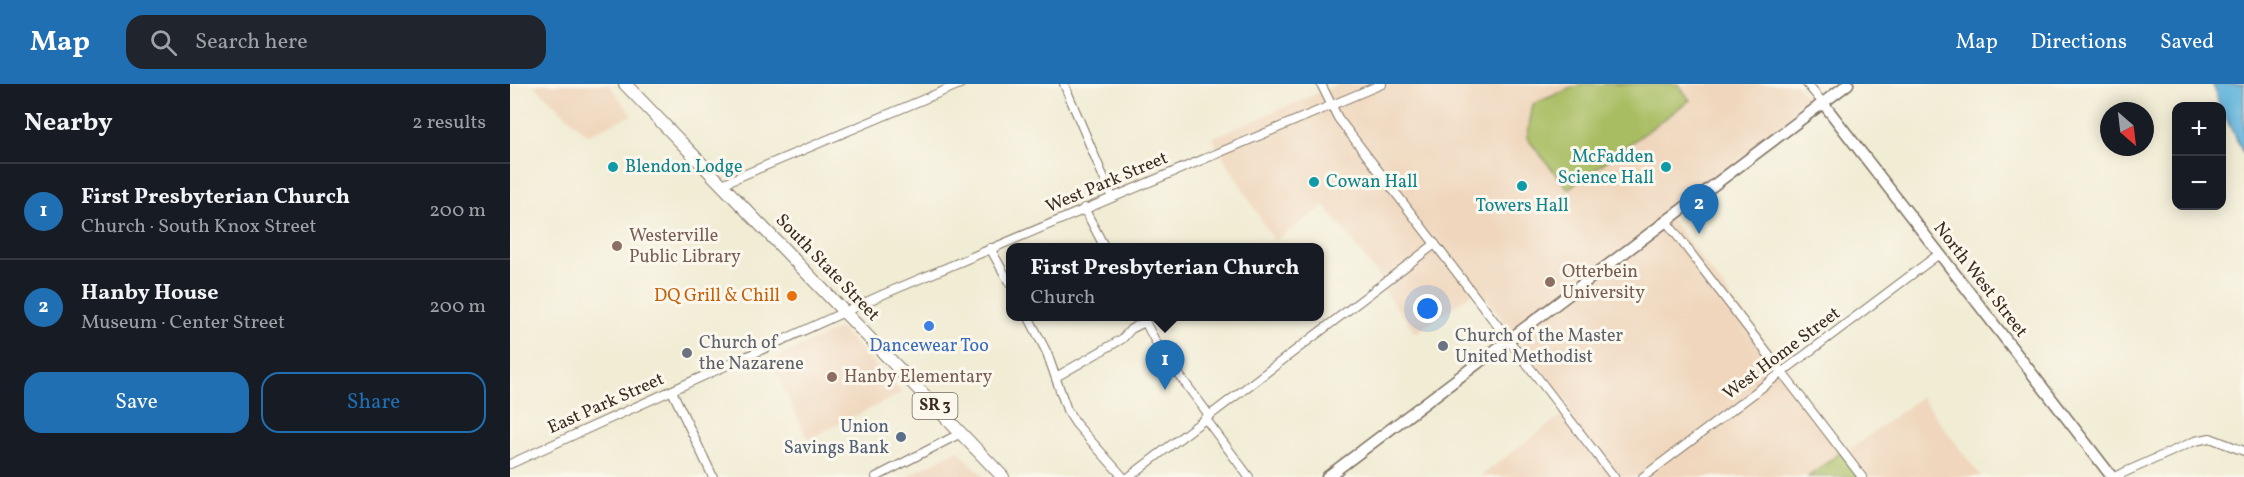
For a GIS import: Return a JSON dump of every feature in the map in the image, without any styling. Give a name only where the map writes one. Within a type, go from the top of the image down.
[{"type":"main road","name":"South State Street","points":[[625,84],[1003,477]]},
{"type":"main road","points":[[1327,477],[1848,84]]},
{"type":"main road","name":"North West Street","points":[[1823,104],[2113,477]]},
{"type":"street","points":[[722,184],[960,84]]},
{"type":"street","points":[[1064,84],[1112,197]]},
{"type":"street","points":[[1321,84],[1330,107],[1614,477]]},
{"type":"street","name":"West Park Street","points":[[845,312],[1084,208],[1382,84]]},
{"type":"street","points":[[1807,84],[1823,104]]},
{"type":"street","points":[[1084,208],[1102,243]]},
{"type":"street","points":[[1666,221],[1862,477]]},
{"type":"street","points":[[1129,477],[1435,244]]},
{"type":"street","points":[[990,248],[1006,276]]},
{"type":"street","name":"West Home Street","points":[[1643,477],[1939,254]]},
{"type":"street","name":"East Park Street","points":[[510,464],[845,312]]},
{"type":"street","points":[[1031,321],[1047,353],[1067,410],[1076,424],[1123,477]]},
{"type":"street","points":[[1056,377],[1122,339],[1141,321]]},
{"type":"street","points":[[1144,321],[1158,348],[1250,477]]},
{"type":"street","points":[[672,391],[713,477]]},
{"type":"street","points":[[876,477],[961,433]]},
{"type":"street","points":[[2113,477],[2195,441],[2210,438],[2244,451]]},
{"type":"shaded area","points":[[533,84],[608,84],[632,115],[587,135]]},
{"type":"shaded area","name":"Otterbein University","points":[[1340,84],[1581,84],[1533,104],[1689,100],[1678,84],[1795,84],[1812,104],[1668,215],[1848,451],[1921,397],[1981,477],[1479,477],[1571,408],[1479,289],[1416,333],[1384,291],[1378,275],[1325,206],[1274,241],[1212,138]]},
{"type":"shaded area","name":"Hanby Elementary","points":[[840,328],[902,393],[808,439],[770,361]]},
{"type":"shaded area","points":[[958,450],[984,477],[906,477]]},
{"type":"green space","points":[[1581,84],[1678,84],[1690,100],[1568,189],[1527,138],[1533,104]]},
{"type":"green space","points":[[1841,452],[1860,477],[1808,477]]},
{"type":"water","points":[[2213,84],[2244,84],[2244,155],[2226,118],[2226,102],[2218,102]]},
{"type":"place","name":"Blendon Lodge","points":[[613,167]]},
{"type":"place","name":"McFadden Science Hall","points":[[1666,167]]},
{"type":"place","name":"Cowan Hall","points":[[1314,182]]},
{"type":"place","name":"Towers Hall","points":[[1522,186]]},
{"type":"place","name":"Hanby House","points":[[1699,234]]},
{"type":"place","name":"Westerville Public Library","points":[[617,246]]},
{"type":"place","name":"Otterbein University","points":[[1550,282]]},
{"type":"place","name":"DQ Grill & Chill","points":[[792,296]]},
{"type":"place","name":"Dancewear Too","points":[[929,326]]},
{"type":"place","name":"Church of the Master United Methodist","points":[[1443,346]]},
{"type":"place","name":"Church of the Nazarene","points":[[687,353]]},
{"type":"place","name":"Hanby Elementary","points":[[832,377]]},
{"type":"place","name":"First Presbyterian Church","points":[[1165,390]]},
{"type":"place","name":"Union Savings Bank","points":[[901,437]]}]
